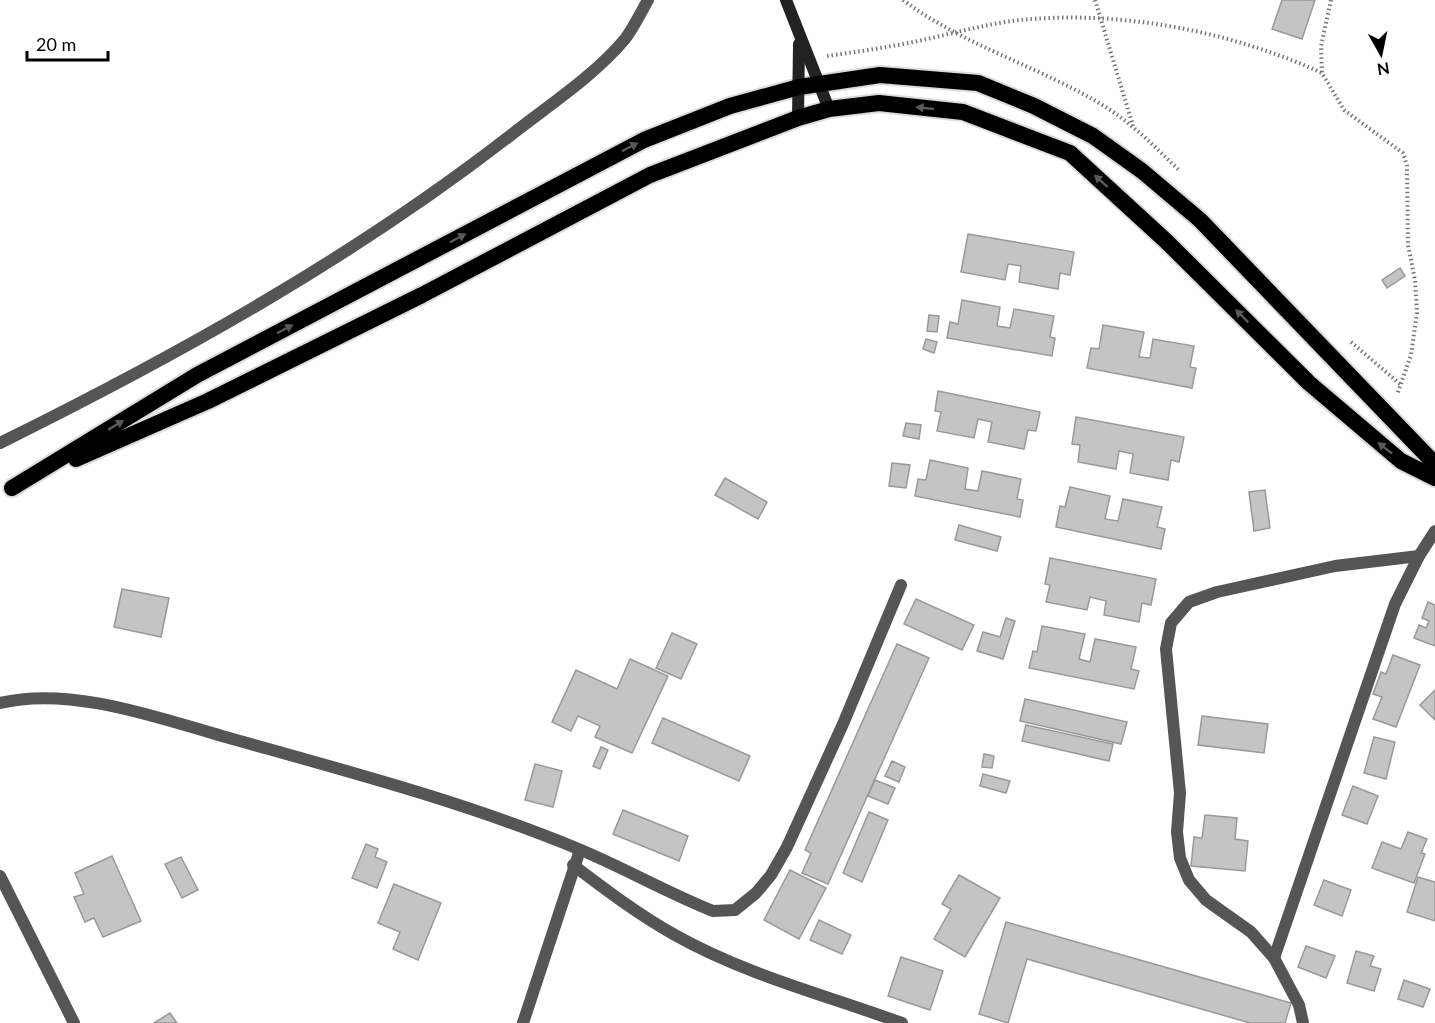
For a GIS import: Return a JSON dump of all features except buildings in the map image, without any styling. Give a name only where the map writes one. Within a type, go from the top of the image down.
[{"type":"highway","points":[[6,491],[197,375],[644,140],[730,106],[819,82],[880,75],[978,83],[1034,106],[1093,136],[1142,171],[1200,220],[1435,464]]},
{"type":"highway","points":[[6,491],[207,401],[422,295],[650,175],[798,118],[829,109],[879,103],[963,112],[1070,153],[1166,241],[1309,383],[1401,461],[1435,478]]},
{"type":"main road","points":[[786,0],[829,109]]},
{"type":"main road","points":[[798,118],[800,37]]},
{"type":"street","points":[[0,443],[100,393],[195,341],[419,203],[584,77],[625,38],[648,0]]},
{"type":"street","points":[[1274,957],[1391,615],[1419,556],[1435,531]]},
{"type":"street","points":[[1303,1023],[1295,997],[1274,957],[1251,932],[1206,900],[1190,880],[1180,858],[1178,832],[1180,793],[1166,649],[1171,623],[1189,602],[1217,592],[1335,566],[1419,556]]},
{"type":"street","points":[[0,703],[16,699],[66,700],[111,707],[171,722],[355,774],[580,850],[713,911],[735,910],[756,893],[771,875],[787,847],[843,724],[901,585]]},
{"type":"street","points":[[523,1023],[573,865],[580,850]]},
{"type":"street","points":[[573,865],[624,904],[676,936],[748,969],[902,1023]]},
{"type":"street","points":[[0,876],[75,1023]]},
{"type":"path","points":[[1095,0],[1133,126]]},
{"type":"path","points":[[1331,0],[1321,46],[1322,73],[1344,110],[1398,147],[1403,153],[1407,166],[1408,245],[1415,280],[1417,313],[1411,355],[1390,416]]},
{"type":"path","points":[[808,58],[913,42],[1017,20],[1101,18],[1191,32],[1243,43],[1287,57],[1322,73]]}]
